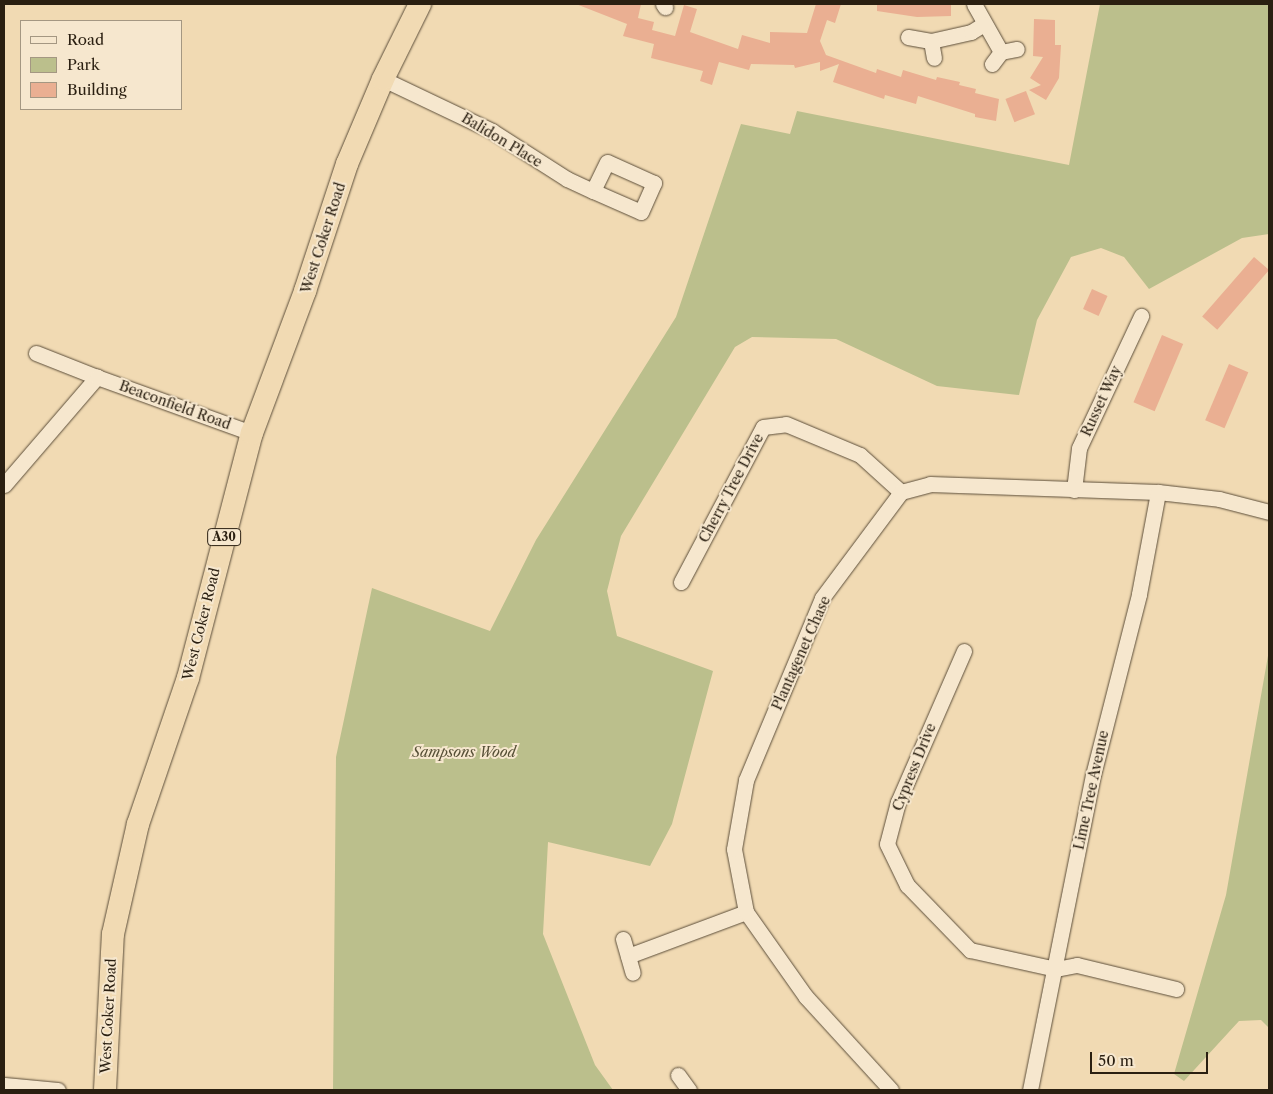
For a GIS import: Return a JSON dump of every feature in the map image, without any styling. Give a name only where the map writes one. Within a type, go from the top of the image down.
[{"type":"highway","name":"West Coker Road","points":[[105,1090],[110,974],[119,901],[138,824],[188,678],[252,433],[305,291],[347,164],[383,79],[420,4]]},
{"type":"street","points":[[974,4],[984,24],[996,58],[1017,49]]},
{"type":"street","points":[[908,37],[931,41],[971,32],[984,24]]},
{"type":"street","points":[[931,41],[934,58]]},
{"type":"street","name":"Balidon Place","points":[[383,79],[492,131],[560,175],[593,191]]},
{"type":"street","name":"Russet Way","points":[[1074,490],[1079,448],[1140,316]]},
{"type":"street","name":"Beaconfield Road","points":[[36,353],[252,433]]},
{"type":"street","points":[[4,485],[97,377]]},
{"type":"street","name":"Cherry Tree Drive","points":[[681,582],[763,427],[786,424],[860,455],[901,492]]},
{"type":"street","points":[[901,492],[930,484],[1158,492],[1219,499],[1269,512]]},
{"type":"street","name":"Plantagenet Chase","points":[[891,1090],[806,997],[746,912],[734,849],[746,780],[822,598],[901,492]]},
{"type":"street","name":"Lime Tree Avenue","points":[[1030,1090],[1056,969],[1093,775],[1139,594],[1158,492]]},
{"type":"street","name":"Cypress Drive","points":[[964,651],[898,802],[887,844],[907,885],[970,950],[1056,969],[1077,965],[1176,989]]},
{"type":"street","points":[[628,956],[746,912]]},
{"type":"street","points":[[623,939],[633,973]]},
{"type":"street","points":[[678,1075],[690,1090]]},
{"type":"street","points":[[4,1085],[58,1090]]},
{"type":"green space","name":"Sampsons Wood","points":[[1100,4],[1269,4],[1269,234],[1242,238],[1149,289],[1124,257],[1101,248],[1071,257],[1037,320],[1019,395],[937,386],[836,339],[752,337],[735,347],[621,536],[607,591],[617,636],[713,671],[672,824],[650,866],[548,842],[543,934],[595,1065],[613,1090],[333,1090],[336,757],[372,588],[490,631],[536,540],[676,317],[741,124],[790,134],[797,111],[1069,165]]},
{"type":"green space","points":[[1269,650],[1269,1028],[1261,1020],[1239,1021],[1184,1081],[1174,1074],[1226,895]]},
{"type":"building","points":[[576,4],[641,4],[638,18],[654,22],[652,30],[675,36],[684,5],[697,9],[690,32],[738,49],[742,35],[770,43],[770,32],[807,33],[816,4],[841,4],[835,23],[827,20],[820,41],[826,55],[876,73],[877,69],[901,77],[903,70],[936,80],[937,77],[960,82],[959,85],[976,89],[975,93],[999,99],[996,121],[975,117],[975,114],[918,96],[916,104],[885,95],[884,99],[833,82],[839,64],[820,71],[820,62],[795,68],[794,65],[751,64],[749,70],[719,62],[712,85],[700,81],[703,71],[651,58],[654,44],[623,36],[627,24]]},
{"type":"building","points":[[877,4],[951,4],[951,16],[917,17],[877,11]]},
{"type":"building","points":[[1034,19],[1055,20],[1055,45],[1061,45],[1059,78],[1046,100],[1029,90],[1041,85],[1030,78],[1043,57],[1033,56]]},
{"type":"building","points":[[1026,91],[1035,114],[1014,122],[1005,99]]},
{"type":"building","points":[[1254,257],[1269,270],[1217,330],[1202,317]]},
{"type":"building","points":[[1092,289],[1108,296],[1099,316],[1083,309]]},
{"type":"building","points":[[1162,335],[1183,344],[1155,411],[1133,402]]},
{"type":"building","points":[[1229,364],[1248,372],[1224,428],[1205,420]]}]
